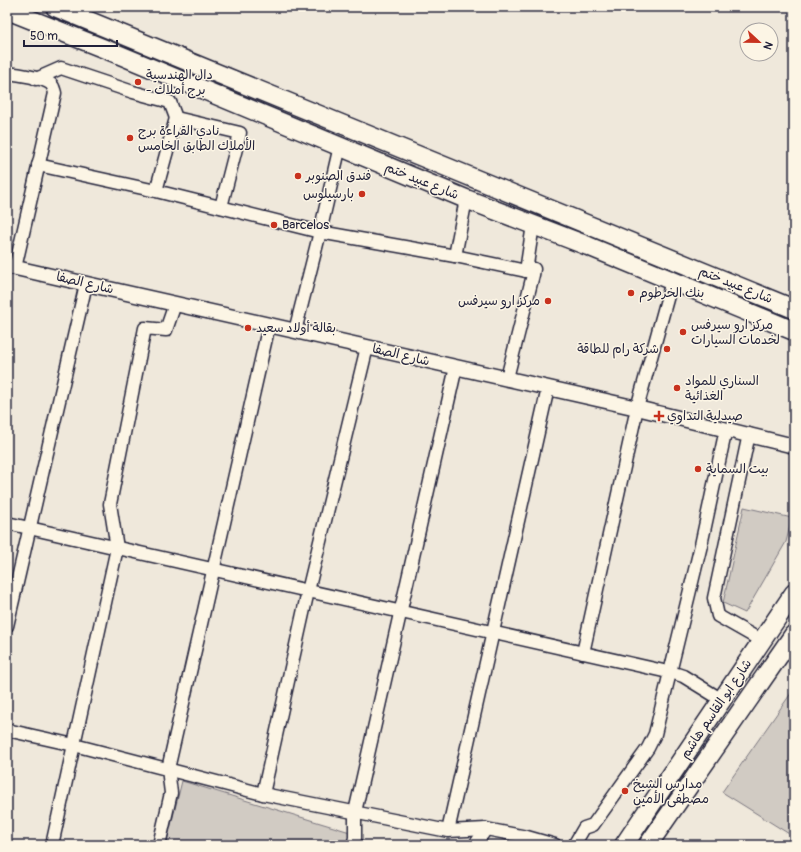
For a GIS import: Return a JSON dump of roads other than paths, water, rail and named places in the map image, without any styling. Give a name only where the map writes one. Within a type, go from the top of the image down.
[{"type":"main road","name":"شارع عبيد ختم","points":[[55,7],[794,309]]},
{"type":"main road","name":"شارع عبيد ختم","points":[[7,10],[120,55],[466,199],[794,331]]},
{"type":"main road","name":"شارع ابو القاسم هاشم","points":[[624,845],[794,593]]},
{"type":"main road","name":"شارع ابو القاسم هاشم","points":[[648,845],[794,634]]},
{"type":"street","points":[[36,79],[61,68],[133,92],[170,102],[176,118],[156,191]]},
{"type":"street","points":[[7,73],[36,79],[51,84],[55,93],[11,267]]},
{"type":"street","points":[[176,118],[240,133],[221,208]]},
{"type":"street","points":[[295,331],[340,146]]},
{"type":"street","points":[[38,165],[156,191],[320,232],[455,256],[526,271],[534,269],[507,378]]},
{"type":"street","points":[[455,256],[466,199]]},
{"type":"street","points":[[526,271],[533,225]]},
{"type":"street","name":"شارع الصفا","points":[[11,267],[507,378],[749,434],[794,446]]},
{"type":"street","points":[[583,654],[637,408],[672,281]]},
{"type":"street","points":[[7,626],[86,284]]},
{"type":"street","points":[[52,845],[117,548],[110,504],[145,328],[166,330],[175,304]]},
{"type":"street","points":[[159,845],[171,793],[168,769],[212,570],[269,325]]},
{"type":"street","points":[[263,794],[308,591],[367,347]]},
{"type":"street","points":[[353,845],[355,838],[354,812],[456,367]]},
{"type":"street","points":[[448,831],[548,388]]},
{"type":"street","points":[[574,845],[584,828],[593,825],[648,748],[655,734],[701,545],[726,429]]},
{"type":"street","points":[[749,434],[714,598],[718,616],[762,641]]},
{"type":"street","points":[[7,523],[684,676],[722,700]]},
{"type":"street","points":[[7,730],[74,745],[263,794],[448,831],[486,829],[527,837],[555,845]]},
{"type":"street","points":[[475,845],[486,829]]},
{"type":"place","name":"دال الهندسية - برج أملاك","points":[[138,82]]},
{"type":"place","name":"نادي القراءة برج الأملاك الطابق الخامس","points":[[130,138]]},
{"type":"place","name":"فندق الصنوبر","points":[[298,176]]},
{"type":"place","name":"بارسيلوس","points":[[362,194]]},
{"type":"place","name":"Barcelos","points":[[274,225]]},
{"type":"place","name":"بنك الخرطوم","points":[[631,293]]},
{"type":"place","name":"مركز ارو سيرفس","points":[[548,301]]},
{"type":"place","name":"بقالة أولاد سعيد","points":[[248,328]]},
{"type":"place","name":"مركز ارو سيرفس لخدمات السيارات","points":[[683,332]]},
{"type":"place","name":"شركة رام للطاقة","points":[[667,349]]},
{"type":"place","name":"السناري للمواد الغذائية","points":[[677,388]]},
{"type":"place","name":"صيدلية التداوي","points":[[659,416]]},
{"type":"place","name":"بيت السماية","points":[[698,469]]},
{"type":"place","name":"مدارس الشيخ مصطفى الأمين","points":[[625,791]]}]
